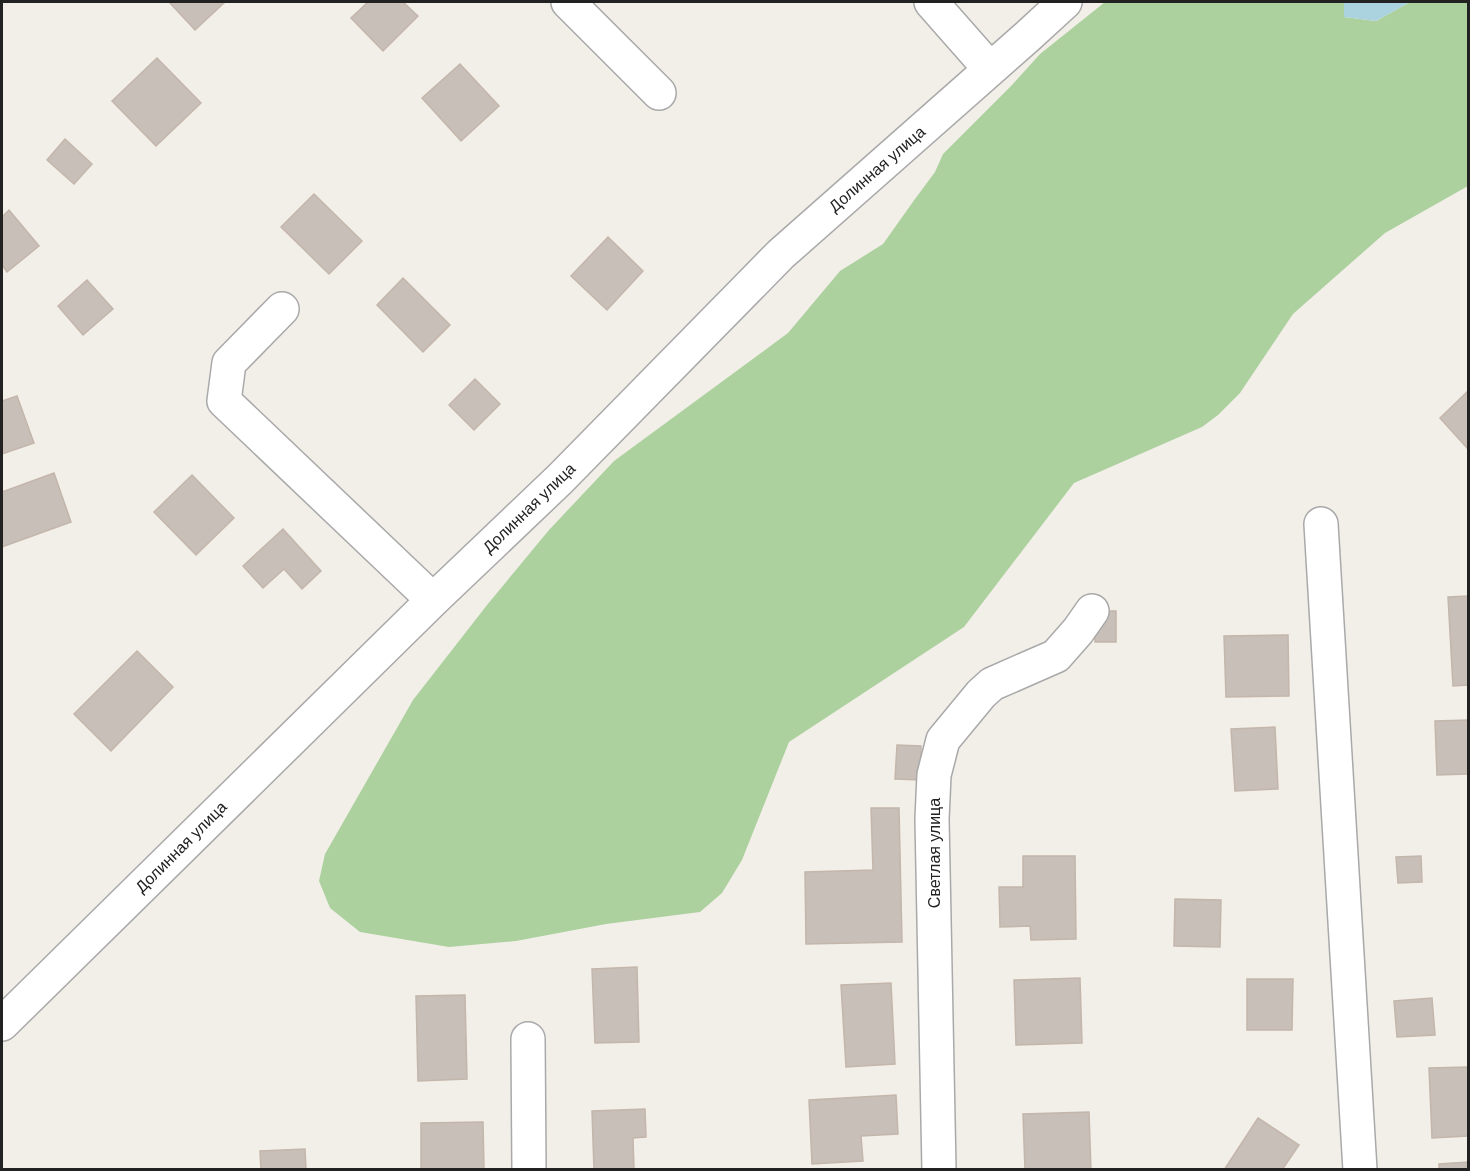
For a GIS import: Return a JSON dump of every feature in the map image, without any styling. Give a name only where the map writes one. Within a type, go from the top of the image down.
[{"type":"street","points":[[568,2],[658,93]]},
{"type":"street","points":[[931,2],[990,69]]},
{"type":"street","name":"Долинная улица","points":[[2,1024],[433,600],[560,479],[782,254],[1065,2]]},
{"type":"street","points":[[282,309],[229,363],[224,401],[433,600]]},
{"type":"street","points":[[1321,524],[1360,1170]]},
{"type":"street","name":"Светлая улица","points":[[939,1170],[932,819],[934,775],[943,740],[992,684],[1056,656],[1092,611]]},
{"type":"street","points":[[528,1039],[528,1170]]},
{"type":"green space","points":[[1105,2],[1344,2],[1344,17],[1376,21],[1410,2],[1468,2],[1468,186],[1385,233],[1293,314],[1240,393],[1218,415],[1202,427],[1074,483],[964,627],[789,742],[742,860],[722,893],[700,912],[606,924],[516,941],[449,947],[360,932],[330,908],[319,881],[325,854],[413,700],[549,530],[614,461],[788,333],[840,271],[883,244],[935,172],[943,154],[1040,54]]},
{"type":"water","points":[[1344,2],[1410,2],[1376,21],[1344,17]]},
{"type":"building","points":[[169,2],[225,2],[195,30]]},
{"type":"building","points":[[368,2],[403,2],[418,16],[383,51],[351,18]]},
{"type":"building","points":[[157,58],[201,103],[156,146],[112,101]]},
{"type":"building","points":[[460,64],[499,106],[461,141],[422,98]]},
{"type":"building","points":[[65,139],[92,164],[74,184],[47,160]]},
{"type":"building","points":[[314,194],[362,241],[329,274],[281,227]]},
{"type":"building","points":[[9,210],[39,246],[7,272],[2,265],[2,217]]},
{"type":"building","points":[[608,237],[643,271],[607,310],[571,276]]},
{"type":"building","points":[[403,278],[450,325],[423,352],[377,305]]},
{"type":"building","points":[[87,280],[113,309],[83,335],[58,306]]},
{"type":"building","points":[[475,379],[500,404],[474,430],[449,405]]},
{"type":"building","points":[[1468,391],[1468,449],[1440,418]]},
{"type":"building","points":[[17,396],[34,443],[2,454],[2,401]]},
{"type":"building","points":[[54,473],[71,522],[2,547],[2,492]]},
{"type":"building","points":[[192,475],[234,518],[196,555],[154,512]]},
{"type":"building","points":[[283,529],[321,571],[302,589],[284,569],[263,588],[243,566]]},
{"type":"building","points":[[1468,596],[1468,685],[1453,686],[1448,597]]},
{"type":"building","points":[[1095,611],[1116,611],[1116,642],[1095,642]]},
{"type":"building","points":[[1288,635],[1289,696],[1226,697],[1224,636]]},
{"type":"building","points":[[137,651],[173,687],[111,751],[74,714]]},
{"type":"building","points":[[1468,720],[1468,774],[1437,775],[1435,721]]},
{"type":"building","points":[[1275,727],[1278,789],[1235,791],[1231,729]]},
{"type":"building","points":[[897,745],[921,746],[920,780],[895,779]]},
{"type":"building","points":[[871,808],[899,808],[902,942],[806,944],[805,872],[873,870]]},
{"type":"building","points":[[1023,856],[1075,856],[1076,939],[1031,940],[1030,926],[1000,927],[999,887],[1023,887]]},
{"type":"building","points":[[1421,856],[1422,882],[1398,883],[1396,857]]},
{"type":"building","points":[[1175,899],[1221,900],[1220,947],[1174,946]]},
{"type":"building","points":[[637,967],[639,1042],[595,1043],[592,969]]},
{"type":"building","points":[[1080,978],[1082,1043],[1016,1045],[1014,980]]},
{"type":"building","points":[[1247,979],[1293,979],[1292,1030],[1247,1030]]},
{"type":"building","points":[[891,983],[895,1064],[846,1067],[841,985]]},
{"type":"building","points":[[465,995],[467,1079],[418,1081],[416,996]]},
{"type":"building","points":[[1432,998],[1435,1035],[1397,1037],[1394,1001]]},
{"type":"building","points":[[1468,1067],[1468,1136],[1432,1138],[1429,1068]]},
{"type":"building","points":[[896,1095],[898,1134],[861,1136],[863,1161],[812,1164],[809,1100]]},
{"type":"building","points":[[645,1109],[646,1137],[633,1138],[634,1170],[594,1170],[592,1111]]},
{"type":"building","points":[[1089,1112],[1091,1170],[1025,1170],[1023,1114]]},
{"type":"building","points":[[1258,1118],[1299,1145],[1282,1170],[1224,1170]]},
{"type":"building","points":[[483,1122],[484,1170],[421,1170],[421,1123]]},
{"type":"building","points":[[305,1149],[306,1170],[261,1170],[260,1151]]},
{"type":"building","points":[[1468,1162],[1468,1170],[1439,1170],[1439,1164]]}]
